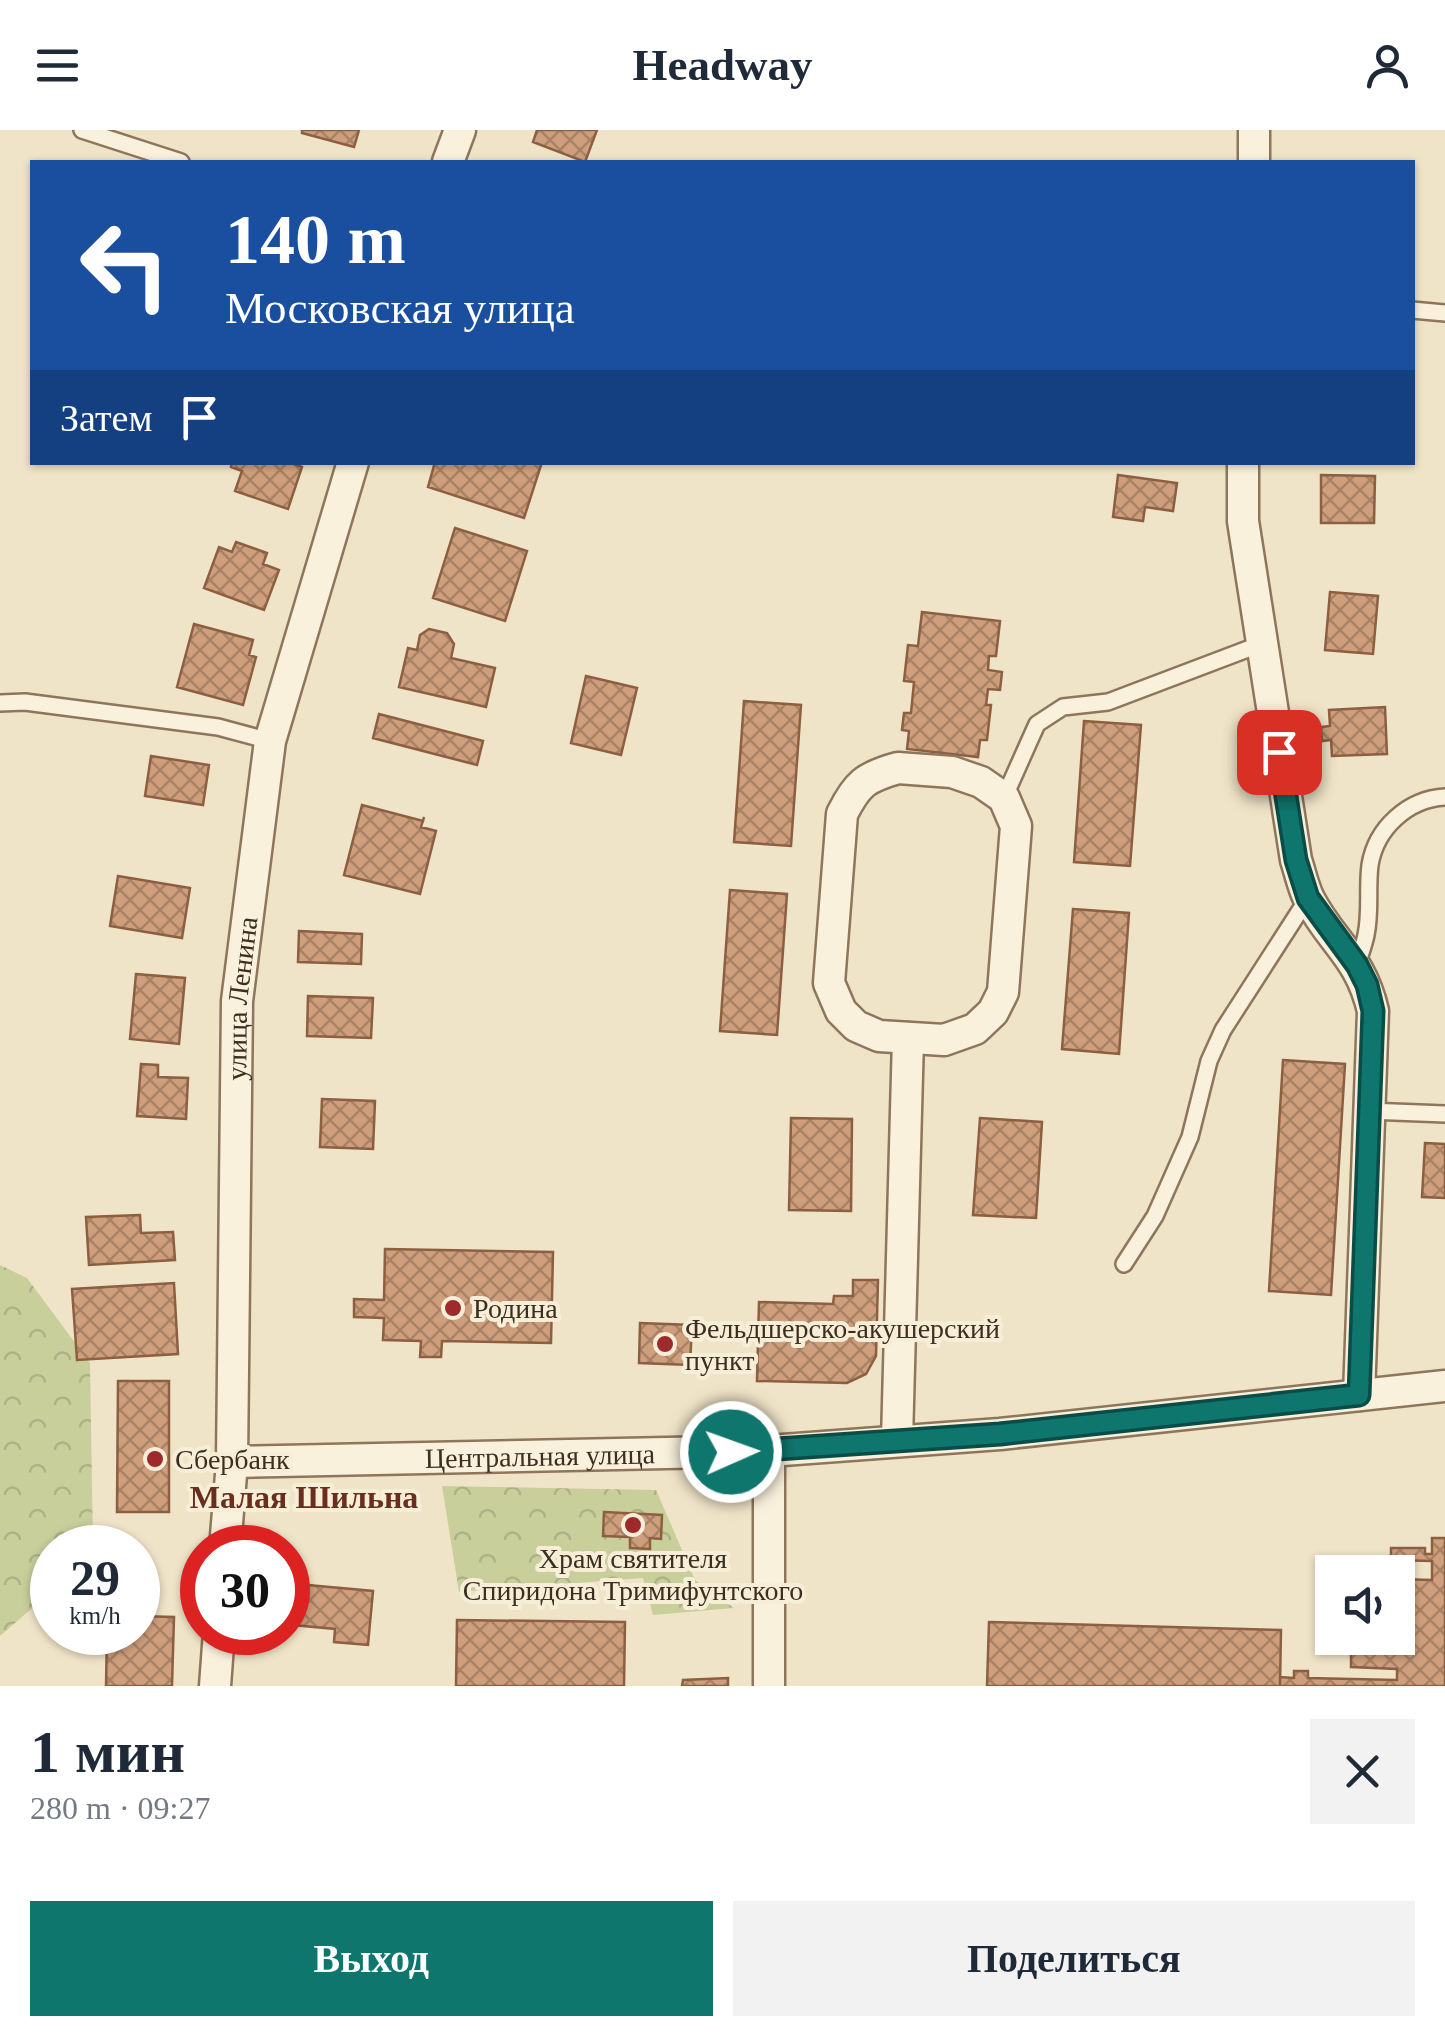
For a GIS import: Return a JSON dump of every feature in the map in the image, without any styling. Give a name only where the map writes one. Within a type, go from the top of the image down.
[{"type":"street","points":[[449,160],[460,130]]},
{"type":"street","points":[[1254,130],[1254,160]]},
{"type":"street","name":"улица Ленина","points":[[228,1525],[232,1462],[237,1002],[270,742],[352,465]]},
{"type":"street","points":[[1243,465],[1243,522],[1296,860],[1308,898],[1357,965],[1373,1011],[1359,1395]]},
{"type":"street","points":[[898,768],[952,772],[981,782],[1004,798],[1016,826],[1003,992],[993,1012],[975,1030],[944,1040],[908,1038],[879,1036],[856,1026],[840,1012],[829,983],[842,814],[854,790],[873,774],[898,768]]},
{"type":"street","points":[[897,1440],[908,1038]]},
{"type":"street","name":"Центральная улица","points":[[232,1462],[768,1451],[1000,1434],[1445,1386]]},
{"type":"street","points":[[768,1451],[769,1686]]},
{"type":"street","points":[[215,1686],[217,1655]]},
{"type":"lane","points":[[82,130],[175,160]]},
{"type":"lane","points":[[1415,310],[1445,313]]},
{"type":"lane","points":[[1004,798],[1038,724],[1063,707],[1108,702],[1262,644]]},
{"type":"lane","points":[[0,703],[25,702],[218,727],[270,742]]},
{"type":"lane","points":[[1357,965],[1366,934],[1370,862],[1381,834],[1402,812],[1445,797]]},
{"type":"lane","points":[[1124,1264],[1155,1216],[1190,1138],[1209,1061],[1224,1030],[1308,898]]},
{"type":"lane","points":[[1368,1111],[1445,1114]]},
{"type":"green space","points":[[0,1265],[27,1278],[90,1363],[93,1525],[30,1525],[30,1610],[0,1636]]},
{"type":"green space","points":[[442,1486],[656,1490],[695,1580],[734,1608],[653,1615],[643,1578],[459,1592]]},
{"type":"building","points":[[302,130],[359,130],[354,147]]},
{"type":"building","points":[[537,130],[597,130],[586,160],[533,142]]},
{"type":"building","points":[[434,465],[541,465],[524,518],[428,487]]},
{"type":"building","points":[[231,467],[302,467],[288,509],[235,491],[242,471]]},
{"type":"building","points":[[1118,475],[1177,483],[1173,511],[1145,507],[1143,521],[1113,517]]},
{"type":"building","points":[[1321,475],[1375,476],[1374,523],[1321,523]]},
{"type":"building","points":[[455,528],[527,551],[505,621],[433,598]]},
{"type":"building","points":[[236,542],[267,553],[263,564],[279,570],[264,610],[204,588],[219,547],[232,552]]},
{"type":"building","points":[[1330,592],[1378,596],[1373,654],[1325,650]]},
{"type":"building","points":[[922,612],[1000,621],[996,656],[989,656],[988,670],[1002,672],[1000,690],[988,689],[986,705],[991,705],[987,740],[980,740],[978,757],[907,749],[909,731],[902,730],[904,713],[911,713],[914,682],[904,681],[908,645],[918,646]]},
{"type":"building","points":[[194,624],[253,640],[249,655],[256,657],[243,705],[177,687]]},
{"type":"building","points":[[429,629],[447,633],[454,644],[451,658],[495,668],[486,707],[399,687],[408,648],[417,650],[420,635]]},
{"type":"building","points":[[586,676],[637,688],[621,755],[571,743]]},
{"type":"building","points":[[744,701],[801,705],[791,846],[734,842]]},
{"type":"building","points":[[1385,707],[1387,754],[1332,756],[1331,740],[1322,741],[1321,727],[1330,726],[1329,710]]},
{"type":"building","points":[[379,714],[483,741],[477,765],[373,738]]},
{"type":"building","points":[[1084,721],[1141,725],[1130,866],[1074,862]]},
{"type":"building","points":[[151,756],[209,765],[203,805],[145,796]]},
{"type":"building","points":[[362,805],[423,821],[421,827],[436,831],[420,894],[344,875]]},
{"type":"building","points":[[118,876],[190,888],[182,938],[110,926]]},
{"type":"building","points":[[730,890],[787,894],[777,1035],[720,1031]]},
{"type":"building","points":[[1073,909],[1129,913],[1119,1054],[1062,1049]]},
{"type":"building","points":[[299,931],[362,934],[361,964],[298,962]]},
{"type":"building","points":[[136,974],[185,978],[179,1044],[130,1039]]},
{"type":"building","points":[[308,996],[373,998],[371,1038],[307,1036]]},
{"type":"building","points":[[1283,1060],[1345,1064],[1331,1295],[1269,1291]]},
{"type":"building","points":[[141,1064],[158,1065],[158,1077],[188,1078],[186,1119],[137,1116]]},
{"type":"building","points":[[322,1099],[375,1101],[373,1149],[320,1147]]},
{"type":"building","points":[[791,1118],[852,1119],[851,1211],[789,1210]]},
{"type":"building","points":[[980,1118],[1042,1122],[1036,1218],[973,1215]]},
{"type":"building","points":[[1425,1143],[1445,1144],[1445,1198],[1422,1197]]},
{"type":"building","points":[[140,1215],[141,1233],[173,1232],[175,1260],[89,1265],[86,1217]]},
{"type":"building","name":"Родина","points":[[385,1249],[553,1252],[551,1343],[442,1341],[441,1357],[420,1357],[421,1341],[383,1340],[384,1318],[354,1317],[354,1299],[384,1300]]},
{"type":"building","points":[[853,1280],[878,1280],[876,1356],[866,1374],[847,1383],[757,1381],[759,1302],[833,1304],[834,1296],[853,1296]]},
{"type":"building","points":[[174,1283],[178,1354],[77,1360],[72,1289]]},
{"type":"building","name":"Фельдшерско-акушерский пункт","points":[[640,1323],[692,1325],[690,1365],[639,1363]]},
{"type":"building","points":[[118,1381],[169,1381],[169,1512],[117,1512]]},
{"type":"building","name":"Храм святителя Спиридона Тримифунтского","points":[[604,1512],[662,1515],[661,1539],[650,1538],[650,1549],[630,1548],[630,1537],[603,1536]]},
{"type":"building","points":[[1432,1538],[1445,1538],[1445,1686],[1280,1686],[1280,1677],[1294,1678],[1294,1671],[1308,1671],[1308,1678],[1397,1680],[1397,1669],[1351,1667],[1351,1655],[1415,1655],[1415,1580],[1432,1580],[1432,1561],[1415,1561],[1415,1555],[1391,1555],[1391,1548],[1425,1548],[1425,1554],[1432,1554]]},
{"type":"building","points":[[310,1585],[373,1591],[368,1645],[334,1642],[335,1629],[310,1627]]},
{"type":"building","points":[[160,1617],[174,1617],[172,1686],[106,1686],[107,1655],[160,1655]]},
{"type":"building","points":[[457,1620],[625,1622],[624,1686],[456,1686]]},
{"type":"building","points":[[989,1622],[1281,1630],[1280,1686],[987,1686]]},
{"type":"building","points":[[728,1678],[728,1686],[682,1686],[683,1680]]},
{"type":"place","name":"Родина","points":[[453,1308]]},
{"type":"place","name":"Фельдшерско-акушерский пункт","points":[[665,1344]]},
{"type":"place","name":"Сбербанк","points":[[155,1459]]},
{"type":"place","name":"Храм святителя Спиридона Тримифунтского","points":[[633,1525]]},
{"type":"district","name":"Малая Шильна","points":[[304,1497]]},
{"type":"route","points":[[731,1452],[1000,1434],[1359,1395],[1373,1011],[1357,965],[1308,898],[1296,860],[1279,752]]}]
